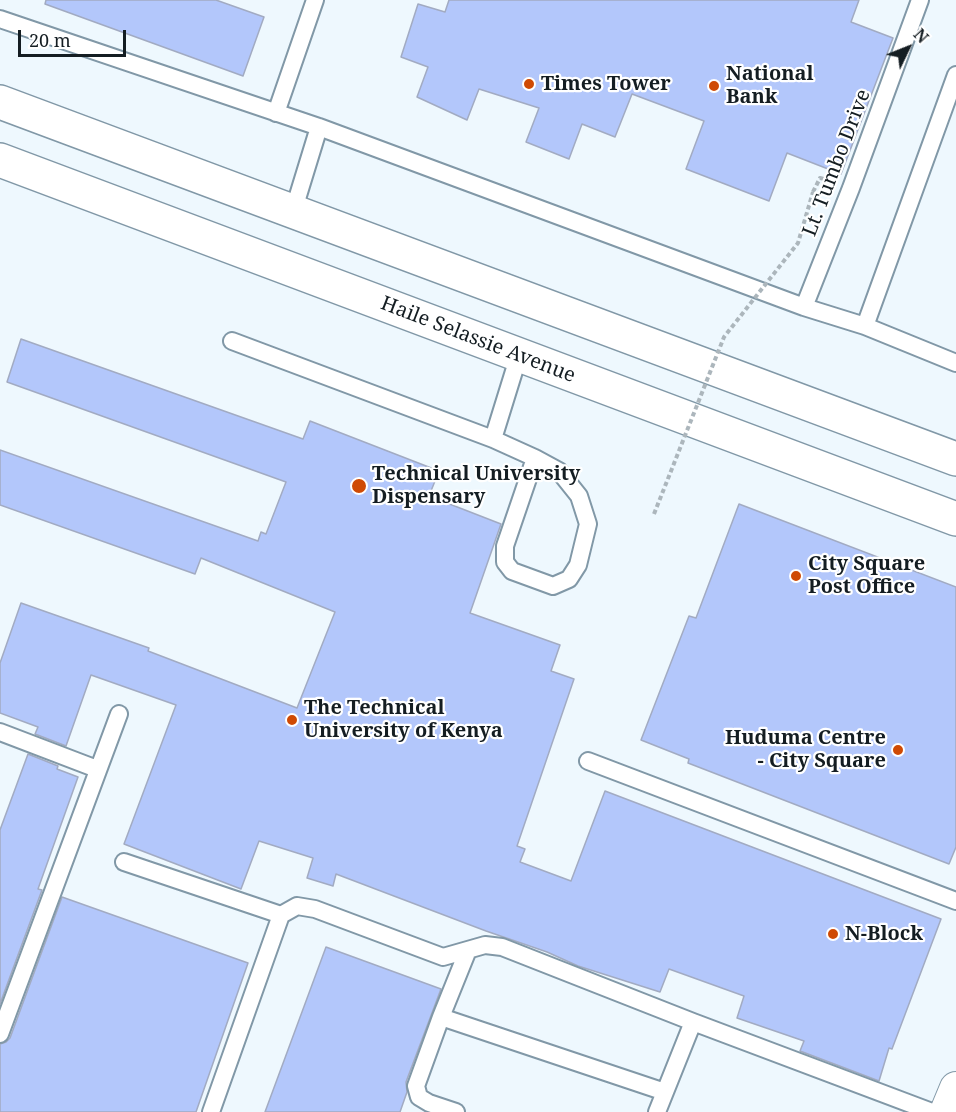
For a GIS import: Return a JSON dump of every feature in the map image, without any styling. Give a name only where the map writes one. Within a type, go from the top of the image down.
[{"type":"main road","points":[[0,102],[956,459]]},
{"type":"main road","name":"Haile Selassie Avenue","points":[[0,160],[956,519]]},
{"type":"street","points":[[946,1112],[956,1088]]},
{"type":"lane","points":[[276,113],[315,0]]},
{"type":"lane","name":"Lt. Tumbo Drive","points":[[804,307],[851,188],[920,0]]},
{"type":"lane","points":[[0,19],[319,127],[804,307],[865,326],[956,363]]},
{"type":"lane","points":[[865,326],[956,75]]},
{"type":"lane","points":[[293,212],[319,127]]},
{"type":"lane","points":[[232,341],[493,439],[535,458],[559,471],[579,496],[588,524],[578,565],[569,579],[553,586],[512,571],[506,562],[505,546],[535,458]]},
{"type":"lane","points":[[493,439],[519,356]]},
{"type":"lane","points":[[0,1035],[119,714]]},
{"type":"lane","points":[[0,732],[97,769]]},
{"type":"lane","points":[[588,761],[956,901]]},
{"type":"lane","points":[[124,862],[281,915]]},
{"type":"lane","points":[[211,1112],[281,915],[297,906],[315,909],[443,957],[485,945],[502,947],[932,1112]]},
{"type":"lane","points":[[456,1112],[429,1103],[419,1097],[416,1086],[468,950]]},
{"type":"lane","points":[[441,1017],[665,1092]]},
{"type":"lane","points":[[657,1112],[693,1022]]},
{"type":"path","points":[[654,514],[724,337],[798,243],[813,192]]},
{"type":"building","points":[[46,0],[216,0],[264,17],[243,76],[45,4]]},
{"type":"building","points":[[449,0],[859,0],[851,22],[893,38],[841,174],[787,153],[769,201],[686,169],[704,121],[632,94],[615,137],[582,124],[569,159],[526,142],[539,108],[479,89],[467,120],[417,97],[428,67],[401,57],[418,4],[445,12]]},
{"type":"building","points":[[21,339],[303,439],[310,421],[439,471],[429,496],[501,524],[470,613],[560,645],[551,671],[574,679],[517,846],[525,849],[520,862],[571,881],[605,791],[941,919],[892,1049],[889,1048],[879,1081],[800,1051],[804,1041],[737,1018],[744,996],[669,969],[660,992],[578,966],[547,952],[336,874],[333,886],[307,878],[313,858],[259,841],[241,889],[124,844],[176,705],[91,675],[66,746],[35,734],[38,727],[0,713],[0,663],[21,603],[149,648],[148,651],[297,708],[335,612],[201,558],[195,574],[0,505],[0,450],[258,541],[261,532],[266,534],[286,482],[7,382]]},
{"type":"building","points":[[739,504],[956,587],[956,847],[949,864],[688,763],[689,759],[641,740],[689,616],[696,618]]},
{"type":"building","points":[[28,754],[78,777],[38,889],[42,890],[0,1004],[0,830]]},
{"type":"building","points":[[62,897],[248,963],[196,1112],[0,1112],[0,1044],[10,1038]]},
{"type":"building","points":[[326,947],[441,989],[406,1082],[407,1092],[400,1112],[265,1112]]},
{"type":"place","name":"Times Tower","points":[[529,84]]},
{"type":"place","name":"National Bank","points":[[714,86]]},
{"type":"place","name":"Technical University Dispensary","points":[[359,486]]},
{"type":"place","name":"City Square Post Office","points":[[796,576]]},
{"type":"place","name":"The Technical University of Kenya","points":[[292,720]]},
{"type":"place","name":"Huduma Centre - City Square","points":[[898,750]]},
{"type":"place","name":"N-Block","points":[[833,934]]}]
